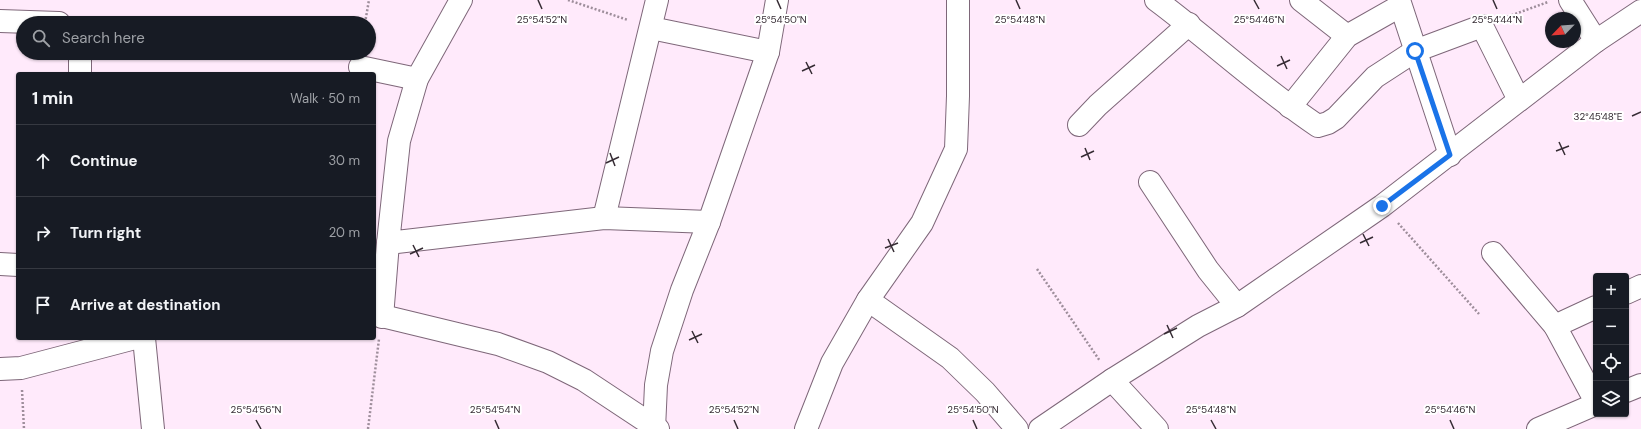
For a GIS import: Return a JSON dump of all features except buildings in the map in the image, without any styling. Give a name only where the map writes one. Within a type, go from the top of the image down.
[{"type":"street","points":[[461,0],[417,79],[400,141],[378,316],[498,344],[548,362],[584,380],[656,428]]},
{"type":"street","points":[[604,218],[657,0]]},
{"type":"street","points":[[656,428],[656,385],[662,351],[682,290],[709,222],[768,52],[777,0]]},
{"type":"street","points":[[806,429],[832,363],[868,300],[922,223],[956,149],[958,114],[958,0]]},
{"type":"street","points":[[1156,0],[1189,24],[1290,107],[1318,126],[1322,126],[1336,118],[1375,77],[1415,51],[1482,26],[1519,100]]},
{"type":"street","points":[[1301,0],[1347,36]]},
{"type":"street","points":[[1570,0],[1596,41]]},
{"type":"street","points":[[1290,107],[1347,36],[1399,3],[1450,155]]},
{"type":"street","points":[[1040,429],[1112,380],[1198,326],[1237,306],[1382,206],[1596,41],[1641,12]]},
{"type":"street","points":[[0,21],[16,22]]},
{"type":"street","points":[[1079,125],[1098,105],[1189,24]]},
{"type":"street","points":[[651,28],[768,52]]},
{"type":"street","points":[[80,60],[80,72]]},
{"type":"street","points":[[360,67],[417,79]]},
{"type":"street","points":[[1150,182],[1208,270],[1237,306]]},
{"type":"street","points":[[388,243],[604,218],[709,222]]},
{"type":"street","points":[[1493,253],[1555,326],[1593,397]]},
{"type":"street","points":[[0,264],[16,265]]},
{"type":"street","points":[[1629,292],[1641,286]]},
{"type":"street","points":[[868,300],[950,358],[985,392],[1017,429]]},
{"type":"street","points":[[1555,326],[1593,308]]},
{"type":"street","points":[[10,369],[127,340]]},
{"type":"street","points":[[144,340],[153,429]]},
{"type":"street","points":[[1112,380],[1157,429]]},
{"type":"street","points":[[1629,390],[1641,385]]},
{"type":"street","points":[[1538,429],[1593,404]]},
{"type":"path","points":[[366,16],[369,0]]},
{"type":"path","points":[[568,0],[651,28]]},
{"type":"path","points":[[1482,26],[1552,0]]},
{"type":"path","points":[[1382,206],[1478,314]]},
{"type":"path","points":[[1037,269],[1112,380]]},
{"type":"path","points":[[376,339],[378,316]]},
{"type":"path","points":[[368,429],[376,340]]},
{"type":"path","points":[[10,369],[24,429]]},
{"type":"route","points":[[1382,206],[1450,155],[1415,51]]}]
